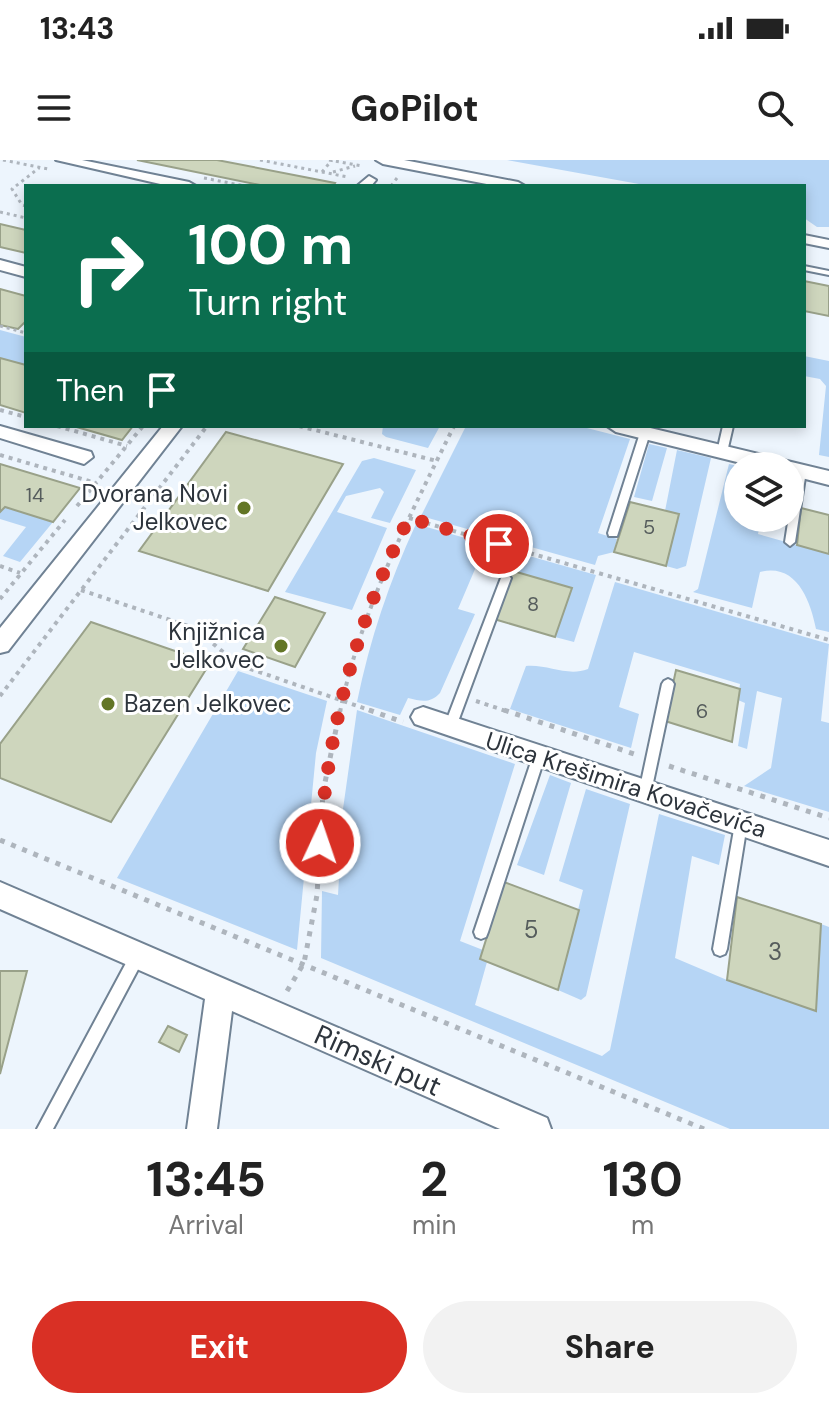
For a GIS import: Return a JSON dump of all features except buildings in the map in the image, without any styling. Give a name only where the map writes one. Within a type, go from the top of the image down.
[{"type":"street","points":[[63,160],[179,184]]},
{"type":"street","points":[[383,160],[508,184]]},
{"type":"street","points":[[806,239],[829,244]]},
{"type":"street","points":[[0,265],[24,271]]},
{"type":"street","points":[[0,644],[171,428]]},
{"type":"street","points":[[624,428],[722,452]]},
{"type":"street","points":[[0,432],[84,457]]},
{"type":"street","points":[[804,472],[829,478]]},
{"type":"street","name":"Ulica Krešimira Kovačevića","points":[[423,717],[829,853]]},
{"type":"street","name":"Rimski put","points":[[0,895],[536,1129]]},
{"type":"street","points":[[202,1129],[220,990]]},
{"type":"lane","points":[[806,268],[829,273]]},
{"type":"lane","points":[[722,452],[728,428]]},
{"type":"lane","points":[[613,533],[645,433]]},
{"type":"lane","points":[[790,542],[791,532]]},
{"type":"lane","points":[[450,727],[506,578]]},
{"type":"lane","points":[[645,792],[668,684]]},
{"type":"lane","points":[[481,932],[539,756]]},
{"type":"lane","points":[[720,949],[741,824]]},
{"type":"lane","points":[[45,1129],[138,955]]},
{"type":"path","points":[[24,206],[12,189],[44,160]]},
{"type":"path","points":[[260,160],[348,177]]},
{"type":"path","points":[[286,165],[291,160]]},
{"type":"path","points":[[322,172],[330,160],[358,165],[328,173]]},
{"type":"path","points":[[0,212],[24,218]]},
{"type":"path","points":[[0,326],[24,332]]},
{"type":"path","points":[[0,410],[24,416]]},
{"type":"path","points":[[64,428],[127,446]]},
{"type":"path","points":[[77,506],[141,428]]},
{"type":"path","points":[[0,696],[205,428]]},
{"type":"path","points":[[307,428],[437,461]]},
{"type":"path","points":[[287,991],[304,963],[317,895],[323,792],[342,701],[366,617],[453,428]]},
{"type":"path","points":[[0,455],[96,483]]},
{"type":"path","points":[[409,518],[829,640]]},
{"type":"path","points":[[0,599],[65,520]]},
{"type":"path","points":[[0,566],[21,573]]},
{"type":"path","points":[[81,590],[194,628],[239,665],[342,701]]},
{"type":"path","points":[[0,840],[704,1129]]},
{"type":"shaded area","points":[[507,160],[829,160],[829,227],[817,227],[806,219],[806,184],[639,184]]},
{"type":"shaded area","points":[[0,330],[24,336],[24,364],[0,358]]},
{"type":"shaded area","points":[[806,356],[829,361],[829,457],[819,455],[826,386],[820,379],[806,376]]},
{"type":"shaded area","points":[[383,428],[439,428],[428,448],[382,434]]},
{"type":"shaded area","points":[[465,428],[587,428],[630,439],[598,533],[617,539],[614,552],[598,556],[595,565],[421,516]]},
{"type":"shaded area","points":[[649,444],[667,448],[652,501],[634,497]]},
{"type":"shaded area","points":[[677,450],[711,458],[686,566],[677,569],[666,566],[679,515],[665,511]]},
{"type":"shaded area","points":[[374,458],[416,470],[390,523],[371,518],[384,492],[380,488],[346,496],[337,512],[387,528],[352,610],[285,592],[362,461]]},
{"type":"shaded area","points":[[724,484],[724,532],[758,532],[829,554],[829,632],[816,629],[805,595],[792,578],[783,573],[760,572],[752,608],[693,592],[698,589]]},
{"type":"shaded area","points":[[5,507],[53,522],[20,562],[3,556],[26,527],[0,519],[0,512]]},
{"type":"shaded area","points":[[416,524],[596,575],[574,642],[555,637],[571,588],[478,562],[458,609],[475,614],[440,693],[429,700],[408,698],[400,715],[357,702],[381,611]]},
{"type":"shaded area","points":[[615,582],[829,644],[821,721],[829,723],[829,812],[744,786],[771,768],[782,698],[757,691],[747,749],[738,746],[745,703],[738,700],[740,684],[634,652],[619,707],[639,714],[631,748],[510,709],[526,666],[573,672],[588,669]]},
{"type":"shaded area","points":[[238,671],[327,701],[316,753],[297,950],[117,878]]},
{"type":"shaded area","points":[[357,710],[515,764],[460,941],[483,950],[480,959],[487,962],[475,1005],[602,1056],[610,1050],[659,814],[725,835],[719,865],[692,856],[675,958],[815,1011],[821,924],[829,927],[829,1129],[730,1129],[321,958],[322,891],[338,895],[343,809]]},
{"type":"shaded area","points":[[550,775],[571,783],[544,875],[517,865]]},
{"type":"shaded area","points":[[586,789],[630,804],[586,996],[581,1000],[558,990],[583,890],[559,881]]},
{"type":"place","name":"Dvorana Novi Jelkovec","points":[[244,508]]},
{"type":"place","name":"Knjižnica Jelkovec","points":[[281,646]]},
{"type":"place","name":"Bazen Jelkovec","points":[[108,704]]},
{"type":"route","points":[[320,843],[323,792],[342,701],[366,617],[409,518],[499,544]]}]
